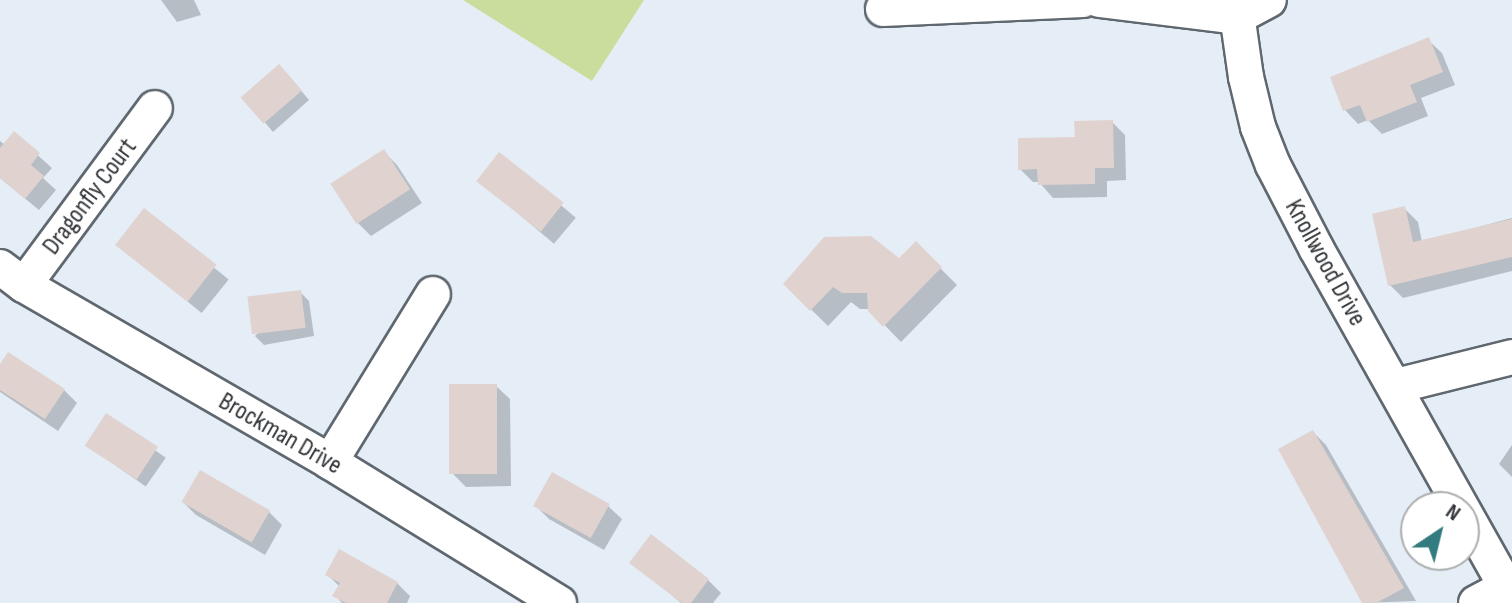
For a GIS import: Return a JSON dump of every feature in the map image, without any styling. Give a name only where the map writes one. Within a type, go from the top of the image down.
[{"type":"street","points":[[883,9],[1083,0]]},
{"type":"street","points":[[1099,0],[1236,9],[1269,0]]},
{"type":"street","name":"Knollwood Drive","points":[[1236,9],[1252,102],[1273,165],[1316,248],[1509,592]]},
{"type":"street","name":"Dragonfly Court","points":[[12,276],[155,108]]},
{"type":"street","name":"Brockman Drive","points":[[12,276],[330,462],[559,603]]},
{"type":"street","points":[[330,462],[433,294]]},
{"type":"street","points":[[1396,386],[1512,357]]},
{"type":"street","points":[[1476,603],[1509,592]]},
{"type":"green space","points":[[463,0],[644,0],[592,81]]},
{"type":"building","points":[[1429,37],[1443,72],[1410,85],[1417,102],[1367,122],[1360,105],[1343,111],[1330,77]]},
{"type":"building","points":[[279,64],[302,90],[263,124],[241,97]]},
{"type":"building","points":[[1113,120],[1114,168],[1095,168],[1095,184],[1038,185],[1037,169],[1018,170],[1018,138],[1075,137],[1074,121]]},
{"type":"building","points":[[14,131],[40,153],[31,165],[44,176],[25,199],[0,178],[0,148]]},
{"type":"building","points":[[384,149],[410,189],[356,224],[330,184]]},
{"type":"building","points":[[499,152],[564,202],[541,232],[476,181]]},
{"type":"building","points":[[1405,206],[1413,242],[1512,219],[1512,257],[1388,286],[1372,214]]},
{"type":"building","points":[[144,208],[216,265],[188,302],[115,245]]},
{"type":"building","points":[[871,236],[899,258],[916,241],[942,267],[883,327],[868,311],[867,293],[842,293],[833,287],[810,311],[783,284],[824,237]]},
{"type":"building","points":[[301,290],[306,328],[252,334],[247,297]]},
{"type":"building","points":[[8,352],[65,389],[45,419],[0,390],[0,364]]},
{"type":"building","points":[[449,384],[497,384],[497,474],[449,474]]},
{"type":"building","points":[[106,413],[158,447],[137,479],[85,446]]},
{"type":"building","points":[[1313,430],[1404,588],[1376,603],[1362,603],[1278,449]]},
{"type":"building","points":[[200,470],[270,510],[252,543],[181,502]]},
{"type":"building","points":[[552,472],[610,504],[591,538],[533,506]]},
{"type":"building","points":[[651,534],[709,579],[691,603],[682,603],[629,563]]},
{"type":"building","points":[[339,549],[398,582],[387,603],[346,603],[332,596],[340,583],[325,575]]}]
